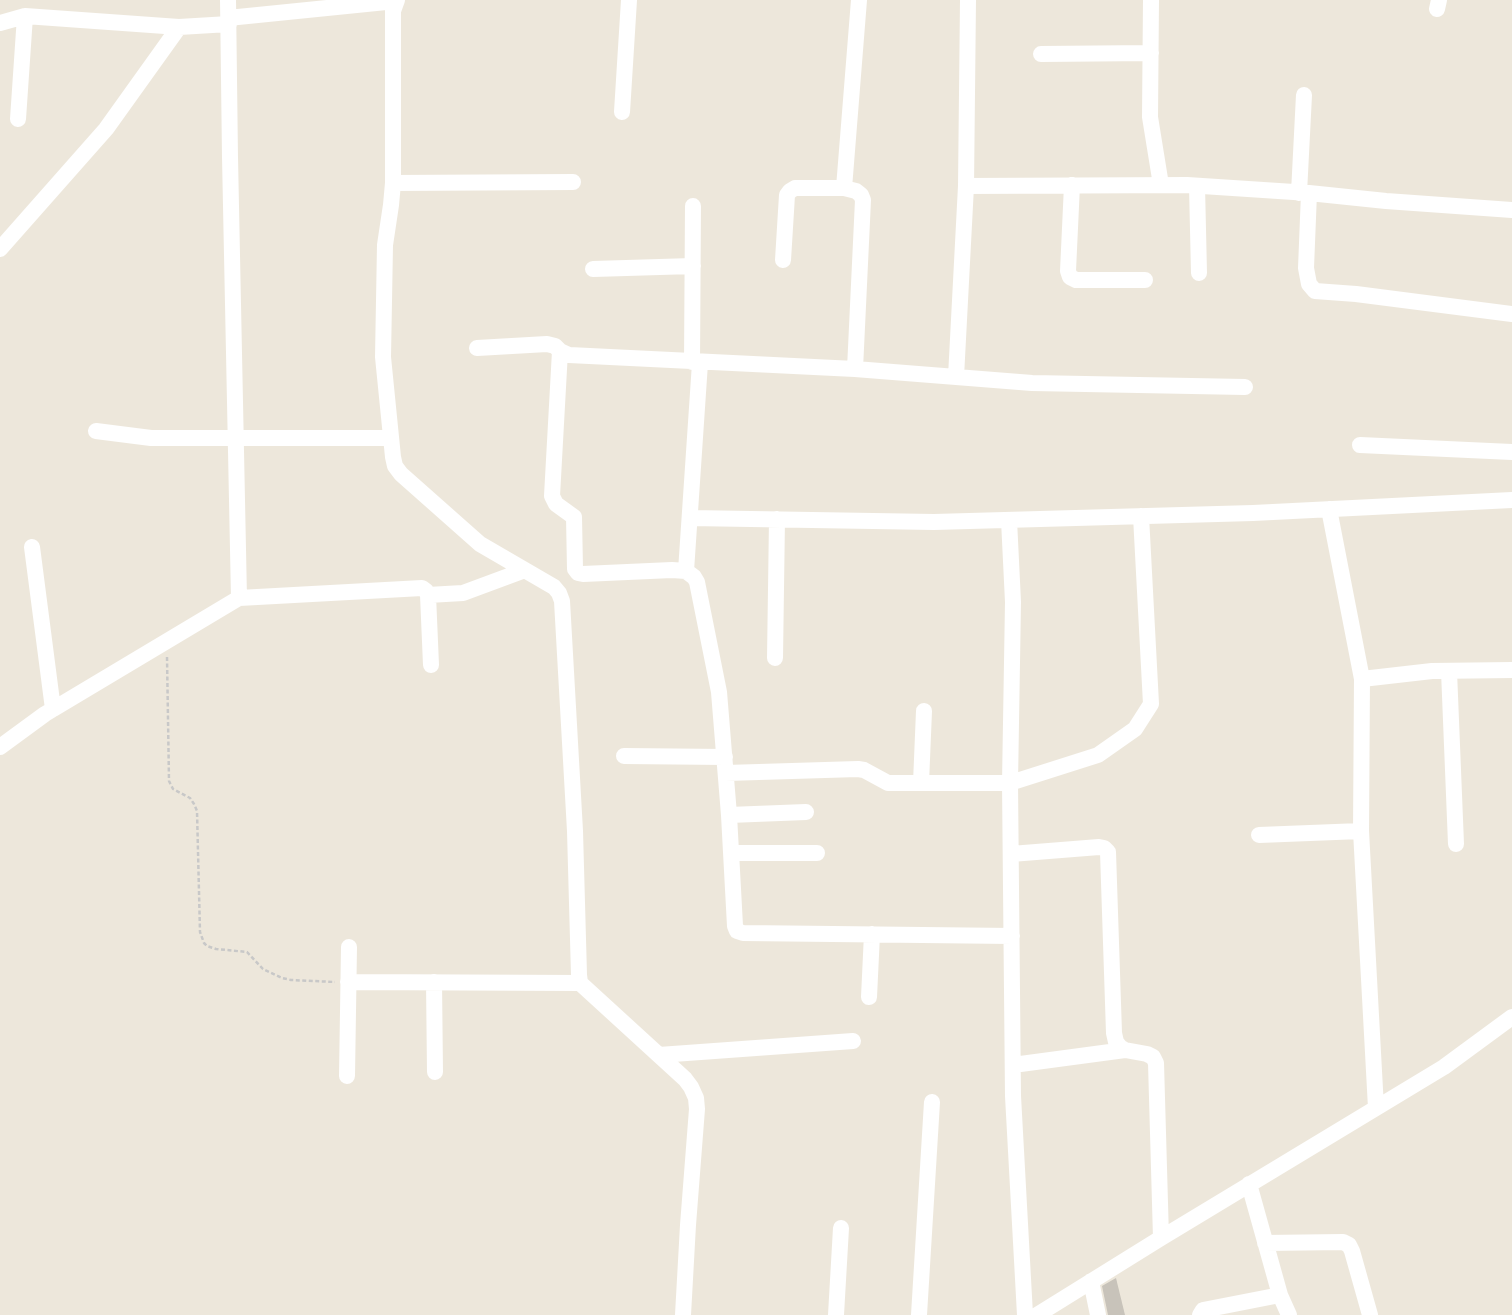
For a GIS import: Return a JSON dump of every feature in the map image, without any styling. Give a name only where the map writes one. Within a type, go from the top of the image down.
[{"type":"street","points":[[228,0],[239,598]]},
{"type":"street","points":[[0,23],[25,16],[178,27],[397,0],[393,11],[392,183],[385,245],[383,357],[395,466],[401,474],[480,544],[557,590],[562,601],[575,831],[580,983],[686,1079],[692,1087],[696,1098],[697,1109],[683,1315]]},
{"type":"street","points":[[622,112],[629,0]]},
{"type":"street","points":[[844,188],[859,0]]},
{"type":"street","points":[[956,377],[966,186],[968,0]]},
{"type":"street","points":[[1151,0],[1150,117],[1161,185]]},
{"type":"street","points":[[18,119],[25,16]]},
{"type":"street","points":[[0,249],[106,129],[178,27]]},
{"type":"street","points":[[1042,54],[1151,53]]},
{"type":"street","points":[[1304,95],[1306,268],[1309,284],[1315,291],[1356,294],[1512,314]]},
{"type":"street","points":[[392,183],[573,182]]},
{"type":"street","points":[[1072,185],[1068,271],[1070,277],[1076,280],[1145,280]]},
{"type":"street","points":[[966,186],[1197,186],[1512,210]]},
{"type":"street","points":[[1197,186],[1199,273]]},
{"type":"street","points":[[783,260],[787,195],[790,191],[795,188],[844,188],[856,191],[861,195],[863,200],[855,369]]},
{"type":"street","points":[[686,571],[696,362],[693,206]]},
{"type":"street","points":[[593,269],[693,266]]},
{"type":"street","points":[[477,348],[546,344],[555,346],[560,351],[569,355],[855,369],[1032,383],[1245,387]]},
{"type":"street","points":[[560,351],[552,496],[556,504],[574,517],[575,568],[578,573]]},
{"type":"street","points":[[96,431],[151,438],[391,438]]},
{"type":"street","points":[[1360,445],[1512,452]]},
{"type":"street","points":[[690,518],[934,522],[1329,509],[1512,500]]},
{"type":"street","points":[[1329,509],[1362,679],[1361,831],[1376,1108]]},
{"type":"street","points":[[624,756],[725,765],[858,769],[868,772],[888,783],[1010,783],[1098,755],[1135,729],[1151,704],[1141,516]]},
{"type":"street","points":[[775,658],[778,519]]},
{"type":"street","points":[[1009,520],[1013,602],[1010,783],[1013,1096],[1025,1315]]},
{"type":"street","points":[[32,547],[53,709]]},
{"type":"street","points":[[428,595],[463,593],[525,570]]},
{"type":"street","points":[[557,590],[578,573],[686,571],[697,582],[719,692],[732,853],[735,926],[737,931],[743,933],[1012,936]]},
{"type":"street","points":[[0,747],[53,709],[239,598],[422,588],[428,595],[431,665]]},
{"type":"street","points":[[1362,679],[1432,671],[1512,670]]},
{"type":"street","points":[[1449,671],[1456,844]]},
{"type":"street","points":[[921,783],[924,711]]},
{"type":"street","points":[[729,815],[806,812]]},
{"type":"street","points":[[1259,834],[1361,831]]},
{"type":"street","points":[[1011,854],[1099,847],[1104,848],[1108,852],[1114,1033],[1116,1042],[1125,1050]]},
{"type":"street","points":[[732,853],[817,853]]},
{"type":"street","points":[[868,997],[872,934]]},
{"type":"street","points":[[347,1076],[349,947]]},
{"type":"street","points":[[348,982],[580,983]]},
{"type":"street","points":[[434,982],[435,1072]]},
{"type":"street","points":[[1037,1315],[1249,1184],[1444,1067],[1512,1017]]},
{"type":"street","points":[[659,1055],[853,1041]]},
{"type":"street","points":[[1013,1065],[1125,1050],[1153,1057],[1156,1063],[1161,1238]]},
{"type":"street","points":[[919,1315],[932,1102]]},
{"type":"street","points":[[1249,1184],[1280,1295],[1289,1315]]},
{"type":"street","points":[[836,1315],[841,1228]]},
{"type":"street","points":[[1265,1243],[1343,1242],[1349,1245],[1370,1315]]},
{"type":"street","points":[[1091,1281],[1098,1315]]},
{"type":"street","points":[[1200,1315],[1202,1310],[1280,1295]]},
{"type":"path","points":[[166,641],[169,781],[173,789],[190,798],[196,811],[200,932],[204,943],[216,950],[247,952],[263,969],[282,978],[348,982]]},
{"type":"building","points":[[1116,1278],[1125,1315],[1108,1315],[1102,1286]]}]
